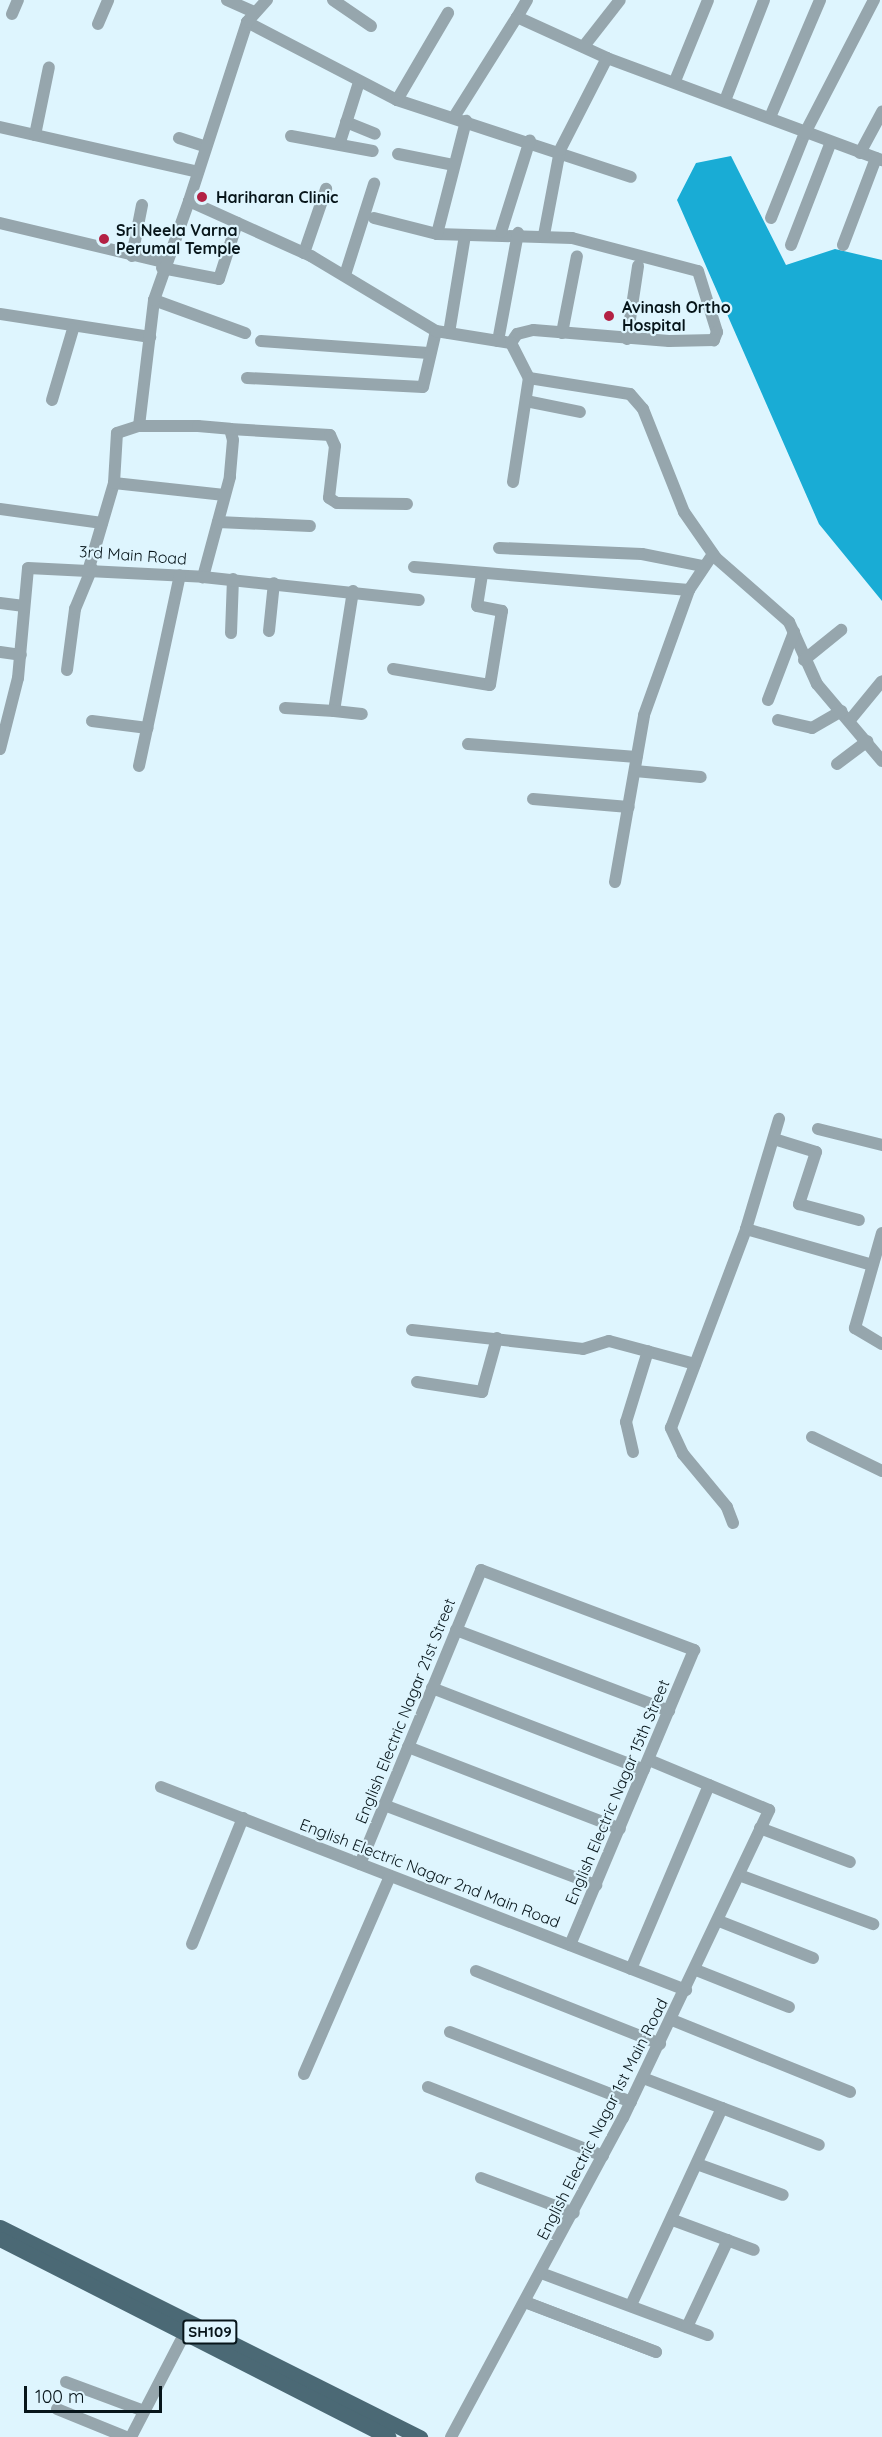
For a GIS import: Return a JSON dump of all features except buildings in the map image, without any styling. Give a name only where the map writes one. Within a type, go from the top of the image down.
[{"type":"main road","name":"SH109","points":[[0,2227],[420,2437]]},
{"type":"main road","name":"SH109","points":[[0,2239],[388,2437]]},
{"type":"street","points":[[12,14],[18,0]]},
{"type":"street","points":[[98,24],[108,0]]},
{"type":"street","points":[[227,0],[250,17],[359,81],[397,100],[530,140],[631,177]]},
{"type":"street","points":[[139,426],[154,300],[163,265],[189,201],[250,17],[267,0]]},
{"type":"street","points":[[333,0],[370,26]]},
{"type":"street","points":[[437,234],[453,165],[460,119],[527,0]]},
{"type":"street","points":[[585,46],[620,0]]},
{"type":"street","points":[[675,81],[708,0]]},
{"type":"street","points":[[726,98],[764,0]]},
{"type":"street","points":[[771,115],[820,0]]},
{"type":"street","points":[[771,218],[805,133],[874,0]]},
{"type":"street","points":[[397,100],[448,13]]},
{"type":"street","points":[[517,17],[607,57],[726,98],[771,115],[805,133],[879,159],[843,245]]},
{"type":"street","points":[[544,235],[560,150],[607,57]]},
{"type":"street","points":[[35,135],[49,67]]},
{"type":"street","points":[[340,142],[359,81]]},
{"type":"street","points":[[860,153],[882,112]]},
{"type":"street","points":[[346,123],[375,134]]},
{"type":"street","points":[[0,127],[198,172]]},
{"type":"street","points":[[291,136],[340,142],[373,151]]},
{"type":"street","points":[[179,138],[206,147]]},
{"type":"street","points":[[501,232],[530,140]]},
{"type":"street","points":[[791,245],[831,142]]},
{"type":"street","points":[[398,154],[453,165]]},
{"type":"street","points":[[345,275],[374,184]]},
{"type":"street","points":[[304,253],[326,189]]},
{"type":"street","points":[[189,201],[304,253],[442,332],[511,343]]},
{"type":"street","points":[[132,256],[142,204]]},
{"type":"street","points":[[374,218],[437,234],[465,235],[501,232],[544,235],[698,271],[716,338],[627,339],[522,332],[511,343]]},
{"type":"street","points":[[0,223],[219,279],[237,223]]},
{"type":"street","points":[[498,341],[518,233]]},
{"type":"street","points":[[248,378],[420,388],[429,353],[442,332],[465,235]]},
{"type":"street","points":[[562,333],[577,256]]},
{"type":"street","points":[[627,339],[638,266]]},
{"type":"street","points":[[154,300],[245,333]]},
{"type":"street","points":[[0,314],[73,329],[150,337]]},
{"type":"street","points":[[52,400],[73,329]]},
{"type":"street","points":[[261,341],[429,353]]},
{"type":"street","points":[[511,343],[529,378],[513,482]]},
{"type":"street","points":[[529,378],[630,394],[643,409],[684,512],[713,554],[794,632],[804,660],[882,761]]},
{"type":"street","points":[[526,401],[580,412]]},
{"type":"street","points":[[67,670],[75,609],[90,568],[114,483],[117,433],[139,426],[330,435],[335,446],[329,498],[337,503],[407,504]]},
{"type":"street","points":[[203,577],[234,454],[230,429]]},
{"type":"street","points":[[114,483],[224,495]]},
{"type":"street","points":[[0,509],[102,523]]},
{"type":"street","points":[[218,522],[310,526]]},
{"type":"street","points":[[499,548],[642,554],[702,566]]},
{"type":"street","points":[[615,882],[637,757],[651,694],[689,590],[702,566],[713,554]]},
{"type":"street","points":[[414,567],[482,576],[689,590]]},
{"type":"street","name":"3rd Main Road","points":[[1,741],[21,655],[28,568],[90,568],[233,579],[418,600]]},
{"type":"street","points":[[139,766],[180,575]]},
{"type":"street","points":[[393,669],[490,685],[502,610],[477,606],[482,576]]},
{"type":"street","points":[[231,633],[233,579]]},
{"type":"street","points":[[269,631],[274,583]]},
{"type":"street","points":[[334,711],[353,591]]},
{"type":"street","points":[[0,603],[24,606]]},
{"type":"street","points":[[804,660],[841,630]]},
{"type":"street","points":[[768,700],[794,632]]},
{"type":"street","points":[[0,652],[21,655]]},
{"type":"street","points":[[778,720],[812,728],[846,715],[882,681]]},
{"type":"street","points":[[285,708],[362,714]]},
{"type":"street","points":[[93,721],[148,728]]},
{"type":"street","points":[[837,764],[867,741]]},
{"type":"street","points":[[468,744],[637,757]]},
{"type":"street","points":[[635,771],[701,777]]},
{"type":"street","points":[[533,799],[629,807]]},
{"type":"street","points":[[733,1523],[727,1507],[674,1440],[673,1417],[746,1228],[779,1119]]},
{"type":"street","points":[[818,1129],[882,1145]]},
{"type":"street","points":[[774,1139],[816,1152],[799,1204],[859,1220]]},
{"type":"street","points":[[746,1228],[872,1265]]},
{"type":"street","points":[[882,1233],[855,1328],[882,1344]]},
{"type":"street","points":[[412,1330],[583,1349],[602,1340],[695,1364]]},
{"type":"street","points":[[417,1382],[482,1392],[497,1338]]},
{"type":"street","points":[[633,1452],[626,1422],[648,1351]]},
{"type":"street","points":[[812,1437],[882,1471]]},
{"type":"street","name":"English Electric Nagar 21st Street","points":[[360,1864],[481,1570],[694,1650]]},
{"type":"street","points":[[456,1630],[669,1712]]},
{"type":"street","name":"English Electric Nagar 15th Street","points":[[570,1945],[694,1650]]},
{"type":"street","points":[[432,1688],[646,1765],[709,1785],[631,1969]]},
{"type":"street","points":[[408,1747],[620,1829]]},
{"type":"street","name":"English Electric Nagar 1st Main Road","points":[[451,2437],[574,2213],[631,2102],[696,1971],[769,1810],[709,1785]]},
{"type":"street","name":"English Electric Nagar 2nd Main Road","points":[[161,1787],[686,1990]]},
{"type":"street","points":[[384,1805],[596,1885]]},
{"type":"street","points":[[192,1944],[243,1818]]},
{"type":"street","points":[[760,1828],[850,1862]]},
{"type":"street","points":[[739,1875],[873,1924]]},
{"type":"street","points":[[304,2074],[390,1876]]},
{"type":"street","points":[[718,1921],[813,1958]]},
{"type":"street","points":[[476,1971],[660,2044]]},
{"type":"street","points":[[696,1971],[789,2007]]},
{"type":"street","points":[[672,2020],[850,2092]]},
{"type":"street","points":[[450,2032],[631,2102]]},
{"type":"street","points":[[643,2078],[819,2145]]},
{"type":"street","points":[[428,2087],[603,2156]]},
{"type":"street","points":[[631,2305],[673,2220],[722,2108]]},
{"type":"street","points":[[697,2164],[783,2195]]},
{"type":"street","points":[[481,2178],[574,2213]]},
{"type":"street","points":[[673,2220],[754,2250]]},
{"type":"street","points":[[687,2327],[728,2240]]},
{"type":"street","points":[[541,2273],[708,2335]]},
{"type":"street","points":[[525,2302],[547,2310],[656,2352],[525,2302]]},
{"type":"street","points":[[131,2437],[185,2332]]},
{"type":"street","points":[[66,2382],[144,2411]]},
{"type":"street","points":[[57,2409],[126,2437]]},
{"type":"water","points":[[731,156],[786,265],[835,249],[882,260],[882,601],[819,524],[677,200],[696,163]]},
{"type":"place","name":"Hariharan Clinic","points":[[202,197]]},
{"type":"place","name":"Sri Neela Varna Perumal Temple","points":[[104,239]]},
{"type":"place","name":"Avinash Ortho Hospital","points":[[609,316]]}]
